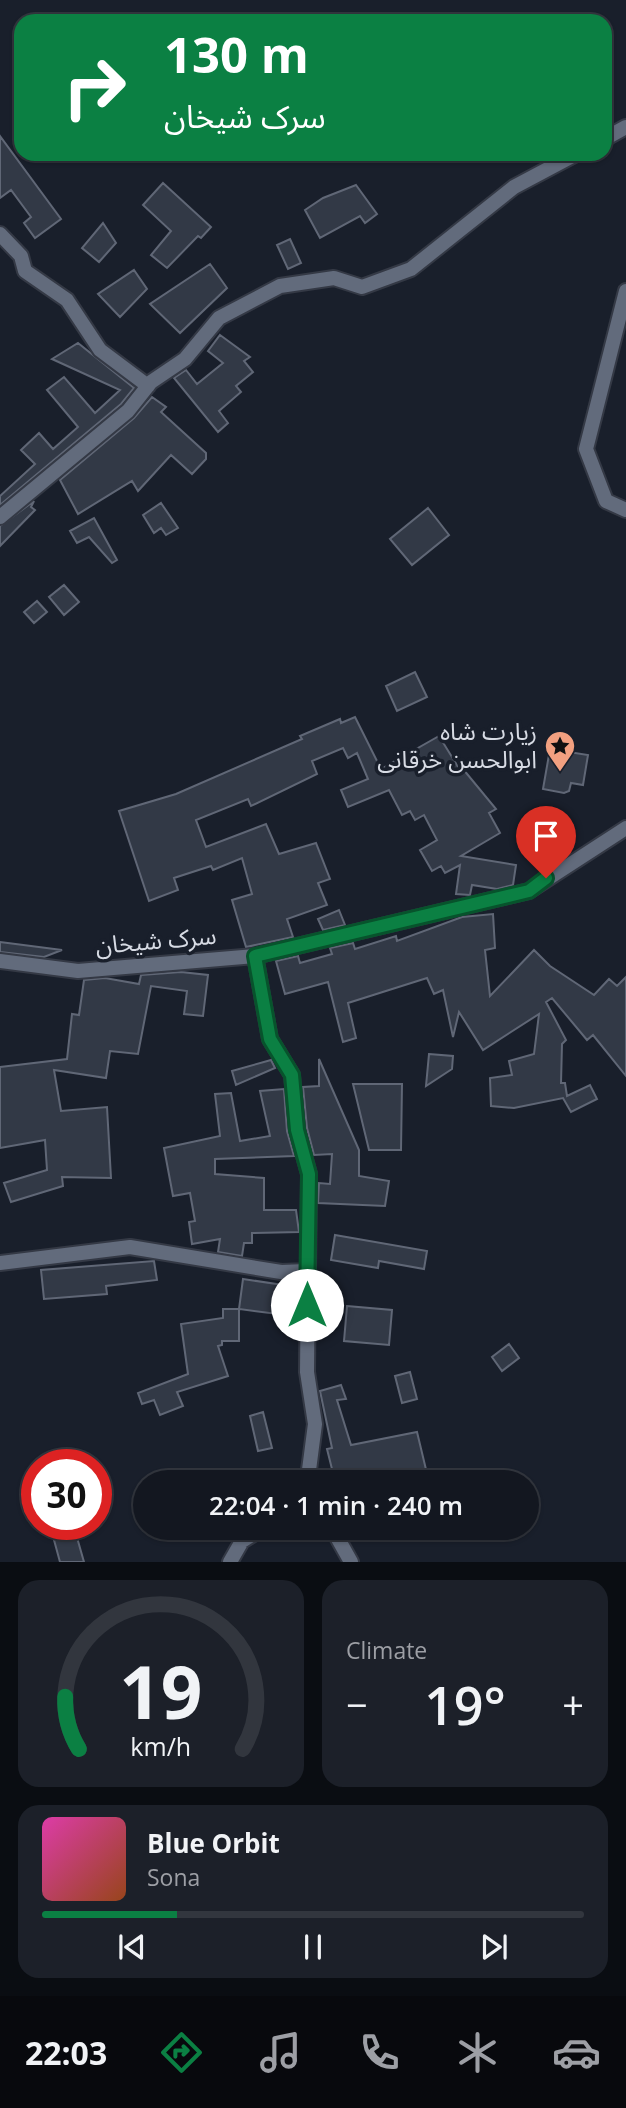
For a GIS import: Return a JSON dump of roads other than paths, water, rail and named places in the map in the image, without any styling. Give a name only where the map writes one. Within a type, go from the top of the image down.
[{"type":"street","points":[[0,517],[128,411],[148,386],[185,359],[219,318],[279,286],[334,278],[362,287],[411,269],[514,187],[563,161]]},
{"type":"street","points":[[0,234],[21,256],[25,271],[67,300],[100,350],[148,386]]},
{"type":"street","points":[[626,290],[586,449],[606,501],[626,510]]},
{"type":"street","name":"سرک شیخان","points":[[0,961],[78,971],[255,956],[529,891],[626,828]]},
{"type":"street","points":[[255,956],[270,1039],[292,1075],[297,1130],[309,1174],[307,1372],[315,1424],[309,1470]]},
{"type":"street","points":[[0,1263],[130,1247],[281,1272],[307,1271]]},
{"type":"street","points":[[230,1562],[244,1540]]},
{"type":"street","points":[[339,1540],[351,1562]]},
{"type":"place","name":"زیارت شاه ابوالحسن خرقانی","points":[[560,773]]}]
